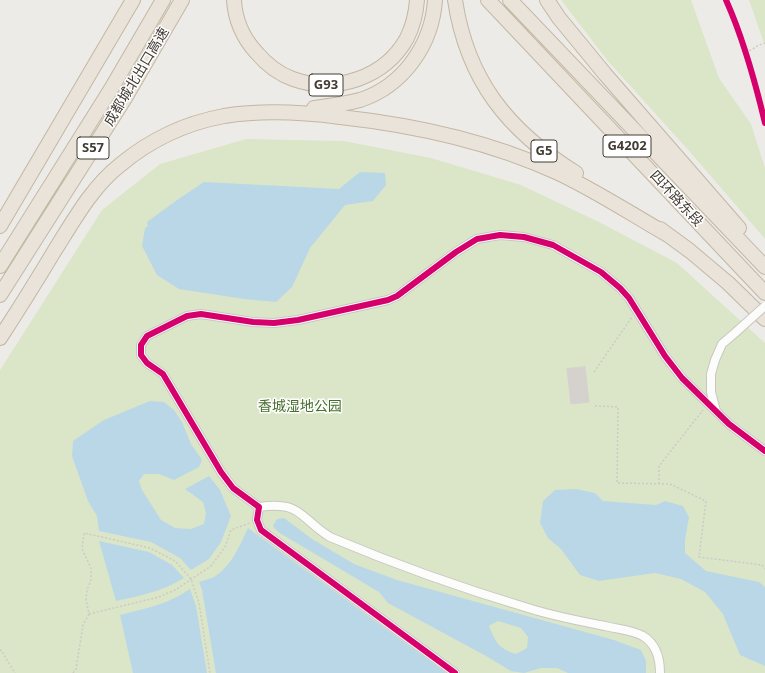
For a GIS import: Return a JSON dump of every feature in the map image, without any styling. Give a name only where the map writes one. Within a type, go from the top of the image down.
[{"type":"highway","points":[[111,36],[128,0]]},
{"type":"highway","points":[[0,226],[133,0]]},
{"type":"highway","name":"成都城北出口高速","points":[[0,266],[111,89],[163,0]]},
{"type":"highway","name":"成都城北出口高速","points":[[0,295],[125,98],[182,0]]},
{"type":"highway","name":"G93","points":[[234,0],[238,21],[244,36],[264,61],[292,79],[322,85],[350,82],[364,77],[380,68],[398,52],[406,38],[416,14],[417,0]]},
{"type":"highway","name":"G5","points":[[454,0],[466,49],[480,79],[511,122],[530,140],[559,163],[640,214],[690,251],[728,283],[765,319]]},
{"type":"highway","name":"四环路东段","points":[[488,0],[765,293]]},
{"type":"highway","name":"四环路东段","points":[[510,0],[765,267]]},
{"type":"highway","points":[[547,0],[605,74],[765,259]]},
{"type":"highway","points":[[0,338],[85,202],[120,165],[154,141],[185,127],[225,116],[335,105],[360,100],[378,92],[401,75],[421,50],[428,34],[435,4]]},
{"type":"highway","points":[[274,112],[314,114],[380,122],[433,131],[474,142],[527,160],[555,172],[600,195],[668,235]]},
{"type":"street","points":[[660,673],[658,656],[650,642],[642,636],[632,632],[528,608],[387,561],[321,532],[294,508],[283,505],[259,507],[233,488],[221,472],[163,374],[147,363],[141,355],[141,345],[147,336],[187,316],[201,314],[253,322],[274,323],[298,320],[388,300],[397,296],[456,252],[477,239],[500,234],[524,237],[553,245],[601,272],[620,288],[629,298],[665,356],[682,378],[729,424],[765,451]]},
{"type":"street","points":[[716,412],[711,392],[711,374],[722,344],[765,306]]},
{"type":"street","points":[[259,507],[257,520],[261,530],[455,673]]},
{"type":"path","points":[[748,60],[745,50],[765,43]]},
{"type":"path","points":[[594,372],[637,310]]},
{"type":"path","points":[[659,484],[659,466],[708,404]]},
{"type":"path","points":[[595,406],[618,407],[617,483],[670,484],[706,500],[699,557],[762,565],[765,569]]},
{"type":"path","points":[[89,614],[159,597],[175,590],[211,566],[225,547],[231,530],[257,520]]},
{"type":"path","points":[[73,673],[76,669],[83,625],[89,614],[86,600],[87,590],[91,580],[91,568],[82,549],[84,533],[150,548],[174,561],[191,579],[199,603],[210,673]]},
{"type":"path","points":[[0,651],[2,650],[15,673]]},
{"type":"green space","points":[[561,0],[691,0],[719,78],[751,124],[765,168],[765,239],[690,152],[607,60]]},
{"type":"green space","points":[[749,0],[765,0],[765,46]]},
{"type":"green space","name":"香城湿地公园","points":[[246,139],[344,141],[431,158],[521,185],[599,222],[677,263],[765,343],[765,673],[0,673],[0,370],[102,210],[160,164]]},
{"type":"water","points":[[360,172],[385,173],[386,185],[373,201],[345,205],[310,248],[292,287],[276,302],[244,299],[179,289],[157,275],[142,246],[145,228],[148,226],[147,222],[204,182],[339,189]]},
{"type":"water","points":[[150,401],[164,402],[174,410],[182,422],[191,444],[202,460],[199,467],[174,480],[159,474],[144,474],[139,481],[142,490],[161,520],[175,528],[191,529],[204,524],[206,513],[203,502],[185,489],[209,476],[220,490],[231,516],[221,542],[209,559],[191,570],[180,558],[151,542],[99,531],[97,516],[88,501],[72,456],[73,441],[104,420]]},
{"type":"water","points":[[576,489],[595,493],[603,501],[656,505],[665,501],[683,506],[689,517],[685,540],[685,553],[706,571],[759,582],[765,587],[765,666],[740,655],[723,614],[705,592],[681,579],[655,573],[599,581],[580,575],[561,549],[548,538],[540,523],[543,501],[555,490]]},
{"type":"water","points":[[284,518],[312,539],[354,564],[397,580],[614,640],[641,650],[646,661],[646,673],[568,673],[557,668],[541,668],[524,673],[511,671],[388,603],[379,592],[278,532],[273,526],[277,519]],"holes":[[[498,621],[521,628],[528,637],[527,648],[516,654],[498,644],[489,626]]]},
{"type":"water","points":[[248,528],[446,673],[216,673],[202,590],[199,582],[214,577],[225,568],[230,562]]},
{"type":"water","points":[[99,541],[149,552],[172,565],[184,578],[160,590],[116,601]]},
{"type":"water","points":[[190,589],[196,606],[207,673],[133,673],[120,615],[148,608],[173,599]]},
{"type":"building","points":[[585,367],[589,402],[571,404],[567,369]]},
{"type":"cycle path","points":[[726,0],[748,61],[765,123]]},
{"type":"cycle path","points":[[455,673],[261,530],[257,520],[259,507],[233,488],[221,472],[163,374],[147,363],[141,355],[141,345],[147,336],[187,316],[201,314],[253,322],[274,323],[298,320],[388,300],[397,296],[456,252],[477,239],[500,235],[524,237],[553,245],[601,272],[620,288],[629,298],[665,356],[682,378],[729,424],[765,451]]}]
